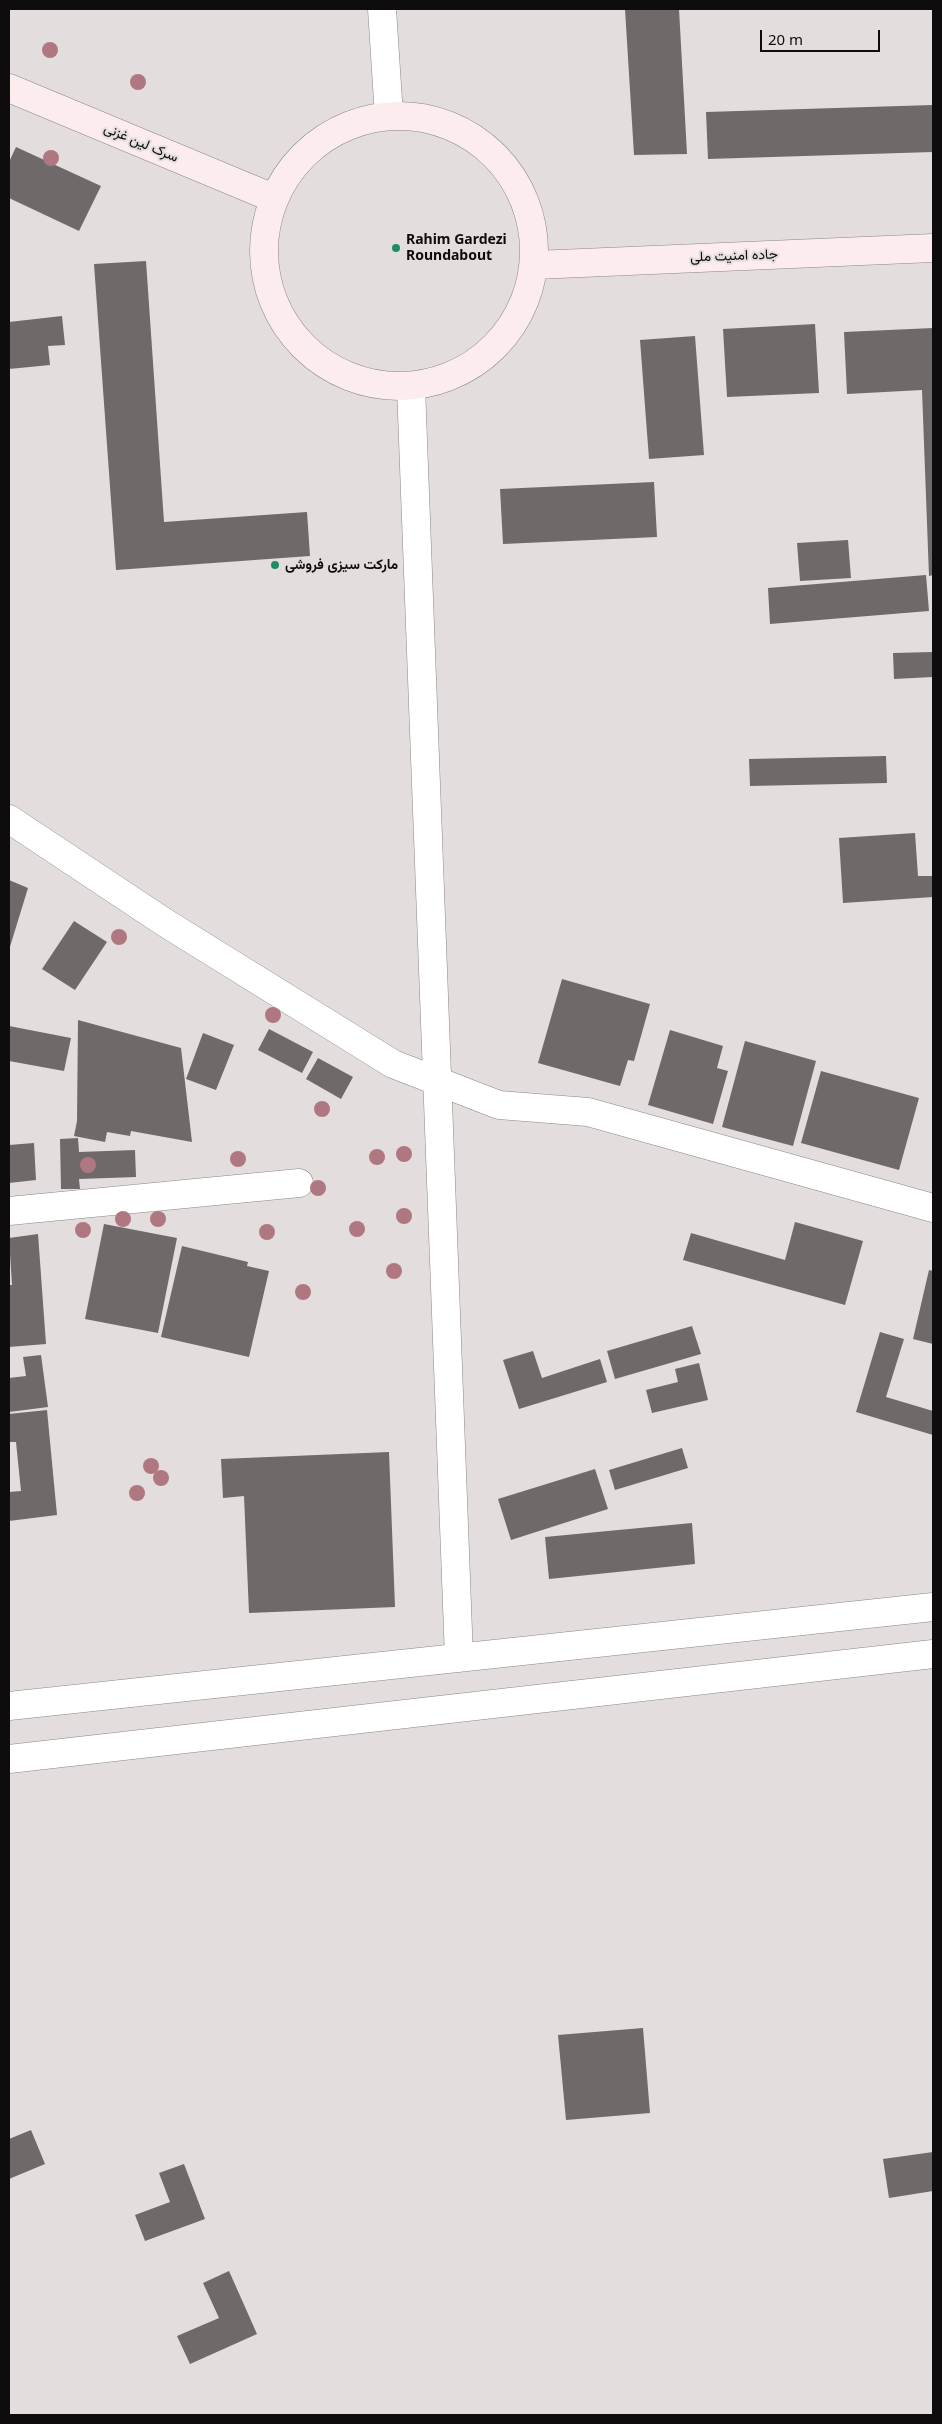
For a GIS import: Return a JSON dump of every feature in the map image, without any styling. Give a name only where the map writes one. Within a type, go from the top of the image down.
[{"type":"main road","name":"سرک لین غزنی","points":[[9,88],[273,198]]},
{"type":"main road","points":[[389,116],[436,120],[479,141],[512,175],[531,218],[535,265],[522,310],[495,348],[456,374],[411,387],[364,383],[322,364],[288,331],[267,289],[262,243],[273,198],[301,157],[341,128],[389,116]]},
{"type":"main road","name":"جاده امنیت ملی","points":[[535,265],[933,248]]},
{"type":"street","points":[[382,9],[389,116]]},
{"type":"street","points":[[411,387],[458,1658]]},
{"type":"street","points":[[9,819],[164,922],[393,1064],[499,1105],[588,1112],[933,1208]]},
{"type":"street","points":[[9,1211],[299,1183]]},
{"type":"street","points":[[9,1706],[933,1607]]},
{"type":"street","points":[[9,1760],[933,1654]]},
{"type":"building","points":[[625,9],[679,9],[687,154],[634,155]]},
{"type":"building","points":[[933,105],[933,152],[708,159],[706,112]]},
{"type":"building","points":[[16,147],[101,186],[79,231],[9,198],[9,162]]},
{"type":"building","points":[[146,261],[164,522],[307,512],[310,556],[116,570],[94,264]]},
{"type":"building","points":[[62,316],[65,345],[48,346],[50,365],[9,369],[9,322]]},
{"type":"building","points":[[815,324],[819,393],[727,397],[723,329]]},
{"type":"building","points":[[933,328],[933,575],[929,576],[922,390],[847,394],[844,332]]},
{"type":"building","points":[[695,336],[704,455],[649,459],[640,340]]},
{"type":"building","points":[[654,482],[657,537],[503,544],[500,489]]},
{"type":"building","points":[[848,540],[851,578],[800,581],[797,543]]},
{"type":"building","points":[[926,575],[929,611],[770,624],[768,588]]},
{"type":"building","points":[[933,652],[933,677],[894,679],[893,653]]},
{"type":"building","points":[[886,756],[887,783],[750,786],[749,759]]},
{"type":"building","points":[[915,833],[918,876],[933,876],[933,897],[843,903],[839,838]]},
{"type":"building","points":[[9,880],[28,888],[9,950]]},
{"type":"building","points":[[74,921],[107,942],[75,990],[42,969]]},
{"type":"building","points":[[562,979],[650,1004],[634,1061],[628,1060],[620,1086],[538,1063]]},
{"type":"building","points":[[78,1020],[181,1048],[192,1142],[131,1131],[130,1136],[107,1132],[105,1142],[74,1136],[77,1121]]},
{"type":"building","points":[[9,1026],[71,1038],[64,1071],[9,1061]]},
{"type":"building","points":[[269,1029],[313,1052],[302,1073],[258,1050]]},
{"type":"building","points":[[670,1030],[723,1046],[717,1068],[728,1071],[713,1124],[648,1105]]},
{"type":"building","points":[[203,1033],[234,1045],[216,1090],[186,1079]]},
{"type":"building","points":[[745,1041],[816,1061],[793,1146],[722,1127]]},
{"type":"building","points":[[318,1058],[353,1077],[341,1099],[306,1079]]},
{"type":"building","points":[[821,1071],[919,1098],[899,1170],[801,1143]]},
{"type":"building","points":[[78,1138],[79,1152],[135,1150],[136,1177],[79,1179],[80,1189],[61,1189],[60,1139]]},
{"type":"building","points":[[34,1143],[36,1180],[9,1183],[9,1145]]},
{"type":"building","points":[[795,1222],[863,1241],[845,1305],[683,1260],[691,1233],[785,1260]]},
{"type":"building","points":[[104,1224],[177,1238],[158,1333],[85,1319]]},
{"type":"building","points":[[38,1234],[46,1344],[9,1347],[9,1285],[12,1285],[9,1238]]},
{"type":"building","points":[[182,1246],[248,1262],[247,1266],[269,1271],[249,1357],[161,1337]]},
{"type":"building","points":[[929,1270],[933,1271],[933,1344],[913,1339]]},
{"type":"building","points":[[692,1326],[701,1354],[615,1379],[607,1351]]},
{"type":"building","points":[[880,1332],[904,1339],[886,1397],[933,1411],[933,1435],[856,1412]]},
{"type":"building","points":[[533,1351],[542,1378],[600,1359],[607,1382],[519,1409],[503,1360]]},
{"type":"building","points":[[41,1355],[48,1407],[9,1412],[9,1378],[26,1376],[23,1357]]},
{"type":"building","points":[[699,1363],[708,1400],[652,1413],[646,1390],[678,1382],[675,1369]]},
{"type":"building","points":[[47,1410],[57,1515],[9,1521],[9,1492],[21,1491],[16,1442],[9,1442],[9,1414]]},
{"type":"building","points":[[682,1448],[688,1468],[615,1490],[609,1470]]},
{"type":"building","points":[[389,1452],[395,1607],[249,1613],[244,1496],[223,1498],[221,1459]]},
{"type":"building","points":[[595,1469],[608,1509],[511,1540],[498,1499]]},
{"type":"building","points":[[692,1523],[695,1564],[549,1579],[545,1537]]},
{"type":"building","points":[[643,2028],[650,2113],[566,2120],[558,2035]]},
{"type":"building","points":[[31,2130],[45,2164],[9,2179],[9,2139]]},
{"type":"building","points":[[933,2152],[933,2191],[889,2198],[883,2159]]},
{"type":"building","points":[[184,2164],[205,2219],[145,2241],[135,2215],[170,2202],[159,2173]]},
{"type":"building","points":[[229,2271],[257,2334],[190,2364],[177,2336],[219,2318],[203,2283]]},
{"type":"place","name":"Rahim Gardezi Roundabout","points":[[396,248]]},
{"type":"place","name":"مارکت سیزی فروشی","points":[[275,565]]}]
